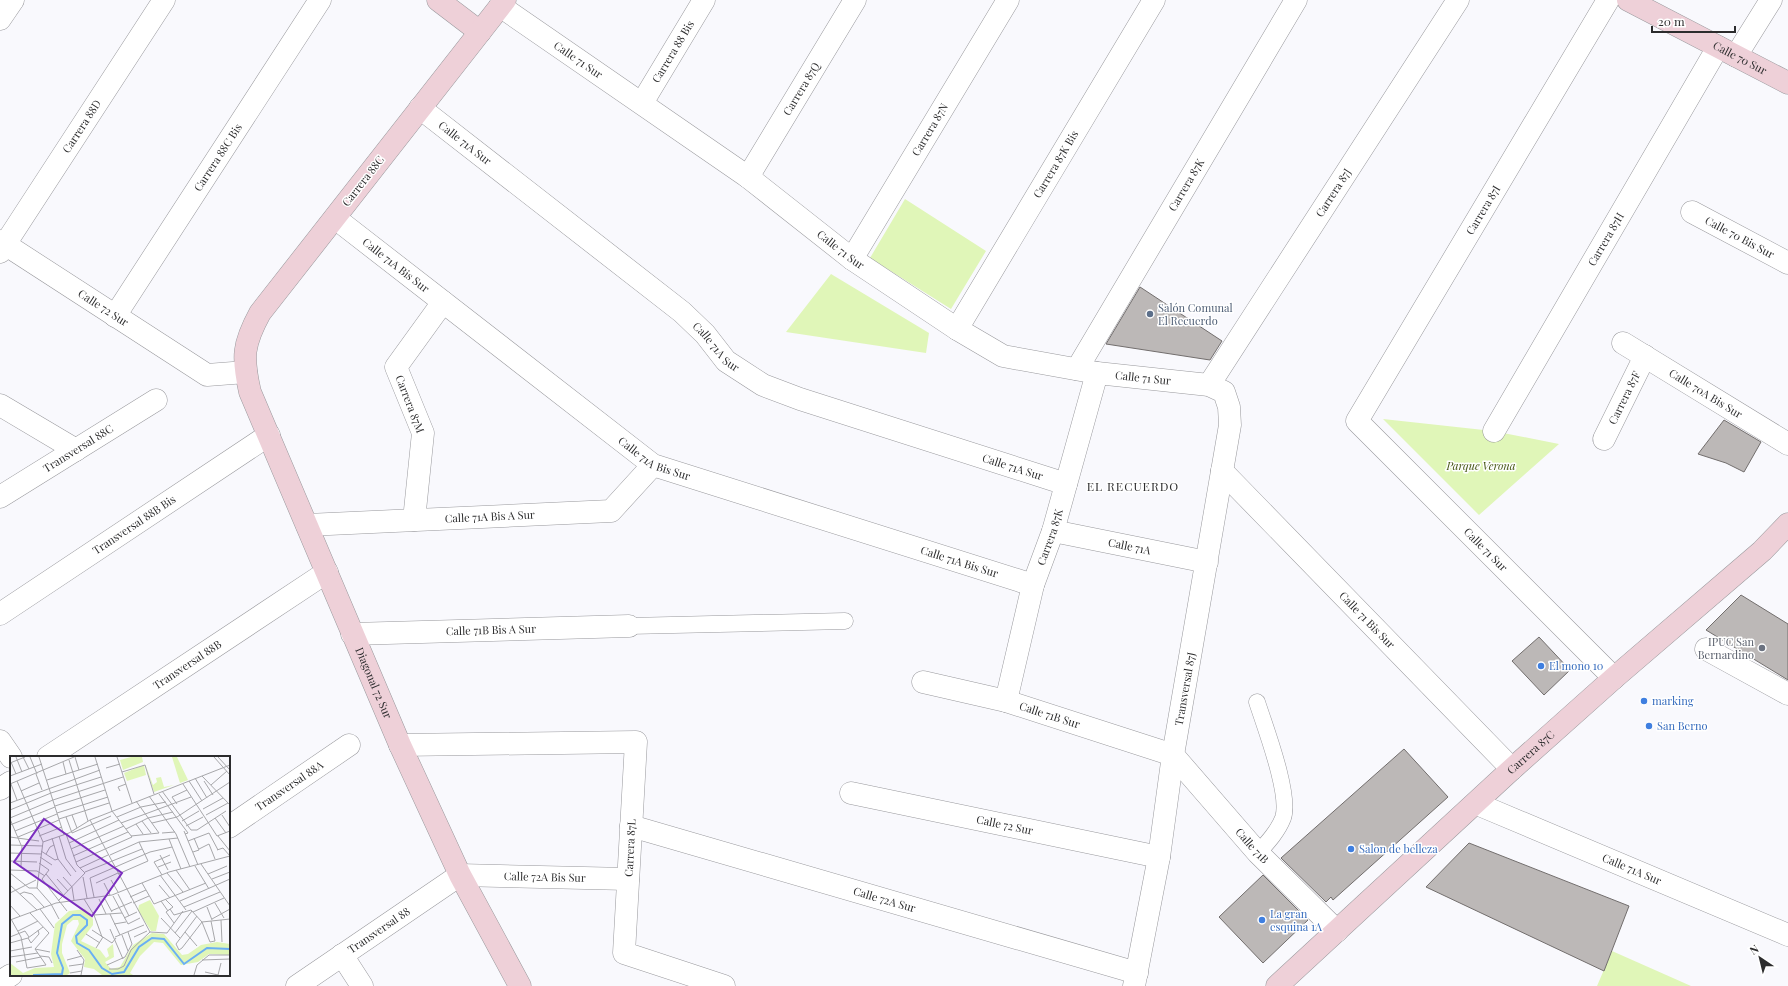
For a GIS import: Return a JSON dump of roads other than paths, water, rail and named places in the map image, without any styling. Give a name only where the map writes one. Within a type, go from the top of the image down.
[{"type":"street","points":[[0,19],[13,0]]},
{"type":"street","name":"Carrera 88D","points":[[2,246],[164,0]]},
{"type":"street","name":"Carrera 88C Bis","points":[[115,316],[320,0]]},
{"type":"street","points":[[438,0],[480,32]]},
{"type":"street","name":"Carrera 88 Bis","points":[[642,104],[704,0]]},
{"type":"street","name":"Carrera 87Q","points":[[748,177],[855,0]]},
{"type":"street","name":"Carrera 87N","points":[[852,259],[1008,0]]},
{"type":"street","name":"Carrera 87K Bis","points":[[957,329],[1154,0]]},
{"type":"street","name":"Carrera 87K","points":[[1006,701],[1033,585],[1053,531],[1066,484],[1087,371],[1296,0]]},
{"type":"street","name":"Carrera 87J","points":[[1216,388],[1458,0]]},
{"type":"street","name":"Carrera 87I","points":[[1358,421],[1608,0]]},
{"type":"street","name":"Calle 70 Sur","points":[[1628,0],[1788,83]]},
{"type":"street","name":"Carrera 87H","points":[[1494,431],[1727,51],[1771,0]]},
{"type":"street","name":"Carrera 88C","points":[[246,372],[245,351],[249,333],[260,313],[503,3]]},
{"type":"street","name":"Calle 71 Sur","points":[[503,3],[642,104],[748,177],[852,259],[957,329],[1003,356],[1087,371],[1216,388]]},
{"type":"street","name":"Calle 71A Sur","points":[[420,108],[682,312],[706,334],[726,361],[763,385],[800,399],[1066,484]]},
{"type":"street","name":"Calle 70 Bis Sur","points":[[1692,212],[1788,263]]},
{"type":"street","name":"Calle 71A Bis Sur","points":[[335,218],[653,465],[1033,585]]},
{"type":"street","name":"Calle 72 Sur","points":[[2,246],[207,375],[246,372]]},
{"type":"street","name":"Carrera 87M","points":[[414,520],[423,434],[396,367],[443,302]]},
{"type":"street","name":"Calle 70A Bis Sur","points":[[1623,343],[1788,444]]},
{"type":"street","name":"Carrera 87F","points":[[1604,439],[1645,356]]},
{"type":"street","name":"Diagonal 72 Sur","points":[[246,372],[250,392],[400,745],[460,875],[520,986]]},
{"type":"street","name":"Transversal 87J","points":[[1135,980],[1159,857],[1173,754],[1230,425],[1229,407],[1216,388]]},
{"type":"street","name":"Transversal 88C","points":[[0,497],[156,400]]},
{"type":"street","points":[[0,405],[76,450]]},
{"type":"street","name":"Calle 71 Sur","points":[[1358,421],[1614,678]]},
{"type":"street","name":"Transversal 88B Bis","points":[[0,614],[269,435]]},
{"type":"street","name":"Calle 71A Bis A Sur","points":[[307,525],[612,511],[653,465]]},
{"type":"street","name":"Calle 71 Bis Sur","points":[[1222,471],[1512,769]]},
{"type":"street","name":"Carrera 87C","points":[[1277,986],[1440,834],[1476,804],[1512,769],[1614,678],[1762,551],[1788,524]]},
{"type":"street","name":"Calle 71A","points":[[1053,531],[1207,562]]},
{"type":"street","name":"Transversal 88B","points":[[50,756],[327,572]]},
{"type":"street","name":"Calle 71B Bis A Sur","points":[[352,634],[629,626]]},
{"type":"street","points":[[1706,649],[1788,694]]},
{"type":"street","name":"Calle 71B Sur","points":[[923,682],[1006,701],[1173,754]]},
{"type":"street","points":[[0,741],[10,756]]},
{"type":"street","name":"Carrera 87L","points":[[400,745],[636,742],[624,953],[724,986]]},
{"type":"street","name":"Transversal 88A","points":[[230,826],[349,745]]},
{"type":"street","name":"Calle 71B","points":[[1173,754],[1258,853],[1337,931]]},
{"type":"street","points":[[0,789],[10,783]]},
{"type":"street","name":"Calle 72 Sur","points":[[851,793],[1159,857]]},
{"type":"street","name":"Calle 71A Sur","points":[[1476,804],[1788,935]]},
{"type":"street","name":"Calle 72A Sur","points":[[631,826],[1135,980]]},
{"type":"street","name":"Calle 72A Bis Sur","points":[[460,875],[628,879]]},
{"type":"street","name":"Transversal 88","points":[[297,986],[460,875]]},
{"type":"street","points":[[342,955],[362,986]]},
{"type":"street","points":[[0,982],[10,976]]},
{"type":"lane","points":[[629,626],[845,621]]},
{"type":"lane","points":[[1257,702],[1283,789],[1283,816],[1272,837],[1258,853]]},
{"type":"place","name":"Salón Comunal El Recuerdo","points":[[1150,314]]},
{"type":"place","name":"IPUC San Bernardino","points":[[1762,648]]},
{"type":"place","name":"El mono 10","points":[[1541,666]]},
{"type":"place","name":"marking","points":[[1644,701]]},
{"type":"place","name":"San Berno","points":[[1649,726]]},
{"type":"place","name":"Salon de belleza","points":[[1351,849]]},
{"type":"place","name":"La gran esquina 1A","points":[[1262,920]]},
{"type":"district","name":"EL RECUERDO","points":[[1133,487]]},
{"type":"park label","name":"Parque Verona","points":[[1481,466]]}]
